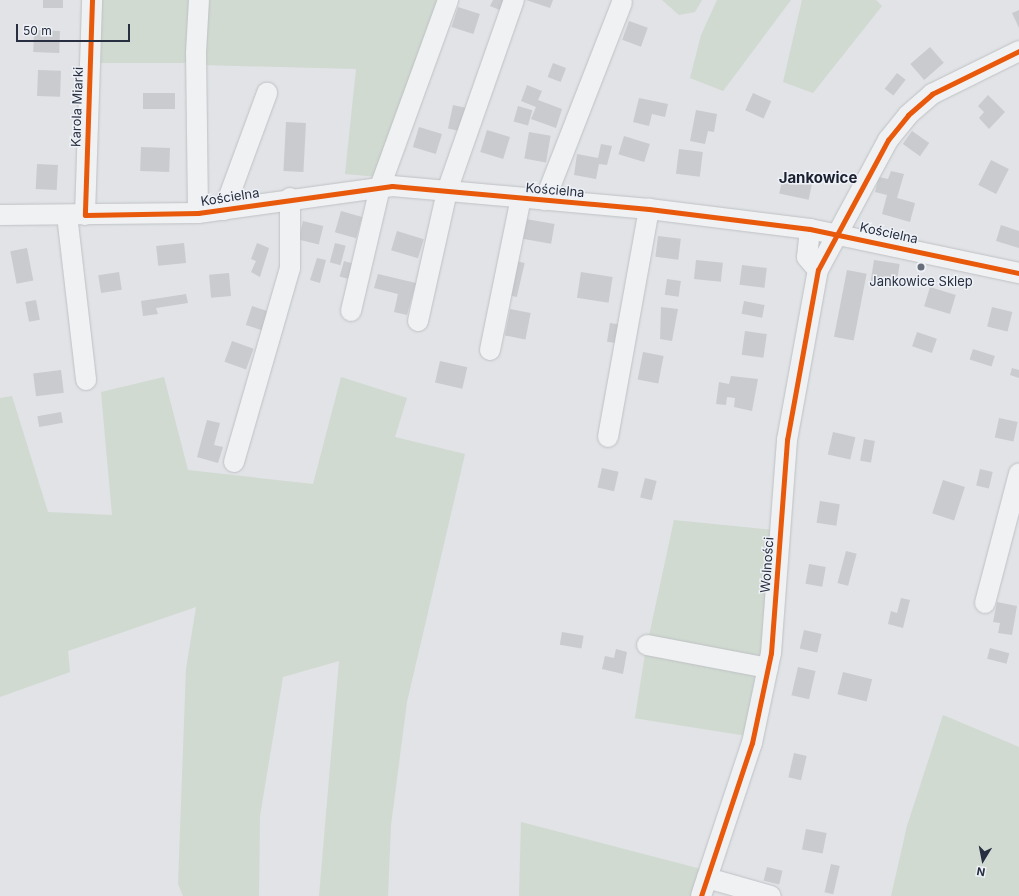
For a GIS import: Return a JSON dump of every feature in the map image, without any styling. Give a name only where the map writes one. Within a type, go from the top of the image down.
[{"type":"street","name":"Karola Miarki","points":[[86,380],[76,215],[92,0]]},
{"type":"street","points":[[198,213],[196,53],[199,0]]},
{"type":"street","points":[[351,311],[380,187],[448,0]]},
{"type":"street","points":[[418,321],[447,191],[514,0]]},
{"type":"street","points":[[545,200],[622,2]]},
{"type":"street","name":"Wolności","points":[[704,887],[752,743],[768,668],[788,440],[818,270],[836,233],[888,140],[908,115],[932,94],[1019,51]]},
{"type":"street","points":[[224,210],[267,92]]},
{"type":"street","name":"Kościelna","points":[[0,215],[198,213],[224,210],[290,198],[380,187],[447,191],[649,209],[810,229],[836,233],[1019,273]]},
{"type":"street","points":[[234,462],[290,268],[290,198]]},
{"type":"street","points":[[490,350],[522,198]]},
{"type":"street","points":[[608,437],[649,209]]},
{"type":"street","points":[[810,229],[807,257],[818,270]]},
{"type":"street","points":[[985,603],[1019,473]]},
{"type":"street","points":[[647,645],[768,668]]},
{"type":"street","points":[[704,887],[771,896]]},
{"type":"shaded area","points":[[98,0],[192,0],[192,63],[98,63]]},
{"type":"shaded area","points":[[203,0],[439,0],[378,177],[345,174],[356,69],[201,65]]},
{"type":"shaded area","points":[[662,0],[702,0],[695,12],[679,15]]},
{"type":"shaded area","points":[[717,0],[791,0],[723,91],[690,78],[701,35]]},
{"type":"shaded area","points":[[802,0],[876,0],[882,6],[813,93],[783,82]]},
{"type":"shaded area","points":[[164,377],[188,470],[313,484],[341,377],[407,398],[395,437],[465,454],[407,702],[391,825],[388,896],[319,896],[339,661],[283,677],[260,816],[259,896],[183,896],[178,884],[186,669],[196,607],[68,651],[70,672],[0,697],[0,398],[12,396],[48,512],[112,515],[101,392]]},
{"type":"shaded area","points":[[674,520],[775,530],[762,660],[647,645]]},
{"type":"shaded area","points":[[645,654],[756,672],[745,736],[635,718]]},
{"type":"shaded area","points":[[943,715],[1019,747],[1019,896],[891,896],[907,826]]},
{"type":"shaded area","points":[[521,822],[701,869],[692,896],[519,896]]},
{"type":"building","points":[[43,0],[63,0],[63,8],[43,8]]},
{"type":"building","points":[[493,0],[507,0],[502,11],[490,6]]},
{"type":"building","points":[[526,0],[553,0],[550,8]]},
{"type":"building","points":[[458,7],[480,14],[473,34],[452,27]]},
{"type":"building","points":[[1019,10],[1019,28],[1012,13]]},
{"type":"building","points":[[629,21],[648,28],[641,47],[622,40]]},
{"type":"building","points":[[34,30],[60,31],[59,53],[33,52]]},
{"type":"building","points":[[930,47],[944,63],[924,80],[910,64]]},
{"type":"building","points":[[553,63],[566,68],[561,82],[548,77]]},
{"type":"building","points":[[38,70],[61,71],[60,97],[37,96]]},
{"type":"building","points":[[897,73],[906,80],[893,96],[885,89]]},
{"type":"building","points":[[527,85],[542,91],[538,100],[562,109],[556,128],[531,119],[536,107],[521,101]]},
{"type":"building","points":[[143,93],[175,93],[175,109],[143,109]]},
{"type":"building","points":[[753,93],[771,101],[764,118],[745,110]]},
{"type":"building","points":[[988,95],[1005,112],[989,129],[979,118],[984,112],[978,106]]},
{"type":"building","points":[[639,98],[668,104],[665,117],[652,114],[649,126],[633,122]]},
{"type":"building","points":[[453,105],[467,108],[462,131],[448,128]]},
{"type":"building","points":[[518,106],[532,110],[528,126],[514,121]]},
{"type":"building","points":[[696,110],[717,114],[714,132],[708,131],[705,144],[690,141]]},
{"type":"building","points":[[286,122],[306,123],[303,172],[283,171]]},
{"type":"building","points":[[419,127],[442,134],[436,154],[413,147]]},
{"type":"building","points":[[487,130],[510,137],[503,159],[480,152]]},
{"type":"building","points":[[912,131],[929,143],[920,156],[903,144]]},
{"type":"building","points":[[529,132],[551,136],[546,162],[524,159]]},
{"type":"building","points":[[624,136],[650,144],[644,162],[618,154]]},
{"type":"building","points":[[601,144],[612,146],[607,165],[599,164],[596,179],[574,175],[577,154],[598,158]]},
{"type":"building","points":[[141,147],[170,148],[169,172],[140,171]]},
{"type":"building","points":[[679,149],[703,152],[700,177],[676,174]]},
{"type":"building","points":[[991,160],[1009,169],[996,194],[978,185]]},
{"type":"building","points":[[37,164],[58,165],[57,190],[36,189]]},
{"type":"building","points":[[891,171],[904,174],[897,198],[915,203],[910,222],[882,214],[887,195],[875,192],[879,177],[888,179]]},
{"type":"building","points":[[783,176],[812,182],[809,200],[779,194]]},
{"type":"building","points":[[341,211],[362,217],[356,238],[335,232]]},
{"type":"building","points":[[526,219],[555,224],[551,244],[523,239]]},
{"type":"building","points":[[303,221],[323,226],[319,245],[298,239]]},
{"type":"building","points":[[1001,225],[1019,231],[1019,248],[996,241]]},
{"type":"building","points":[[397,231],[424,239],[418,258],[391,250]]},
{"type":"building","points":[[658,236],[681,239],[678,260],[655,257]]},
{"type":"building","points":[[184,243],[186,263],[158,266],[156,246]]},
{"type":"building","points":[[257,243],[269,248],[260,277],[251,272],[256,261],[251,259]]},
{"type":"building","points":[[335,243],[346,246],[340,265],[330,262]]},
{"type":"building","points":[[27,248],[33,280],[17,284],[10,251]]},
{"type":"building","points":[[317,258],[326,260],[320,283],[310,280]]},
{"type":"building","points":[[512,260],[525,263],[517,297],[504,294]]},
{"type":"building","points":[[696,260],[723,263],[721,282],[694,279]]},
{"type":"building","points":[[874,260],[900,264],[896,285],[871,281]]},
{"type":"building","points":[[344,261],[358,265],[354,281],[340,276]]},
{"type":"building","points":[[742,265],[767,268],[764,288],[740,285]]},
{"type":"building","points":[[847,270],[867,274],[854,341],[834,337]]},
{"type":"building","points":[[119,272],[122,290],[101,293],[98,275]]},
{"type":"building","points":[[581,272],[613,277],[609,303],[577,298]]},
{"type":"building","points":[[229,273],[231,296],[211,298],[209,275]]},
{"type":"building","points":[[378,274],[416,283],[407,315],[394,312],[398,294],[374,288]]},
{"type":"building","points":[[667,279],[681,281],[679,297],[665,295]]},
{"type":"building","points":[[930,287],[956,295],[950,314],[924,306]]},
{"type":"building","points":[[186,294],[188,303],[156,308],[158,314],[143,316],[141,301]]},
{"type":"building","points":[[36,300],[40,320],[29,322],[25,302]]},
{"type":"building","points":[[744,301],[765,305],[762,318],[742,314]]},
{"type":"building","points":[[252,306],[276,314],[270,333],[246,325]]},
{"type":"building","points":[[661,307],[678,309],[672,341],[660,339]]},
{"type":"building","points":[[992,307],[1012,312],[1008,331],[987,326]]},
{"type":"building","points":[[510,309],[531,313],[525,340],[505,336]]},
{"type":"building","points":[[610,323],[623,325],[620,344],[607,342]]},
{"type":"building","points":[[745,331],[767,334],[763,358],[742,355]]},
{"type":"building","points":[[917,332],[937,339],[932,353],[912,346]]},
{"type":"building","points":[[232,341],[254,349],[246,370],[224,362]]},
{"type":"building","points":[[973,349],[995,356],[991,367],[970,359]]},
{"type":"building","points":[[643,352],[664,356],[658,383],[638,379]]},
{"type":"building","points":[[440,361],[467,367],[462,389],[435,382]]},
{"type":"building","points":[[1012,368],[1019,370],[1019,378],[1010,375]]},
{"type":"building","points":[[61,370],[64,393],[36,396],[33,373]]},
{"type":"building","points":[[731,376],[758,379],[752,411],[734,407],[735,398],[727,397],[726,405],[716,404],[719,382],[729,384]]},
{"type":"building","points":[[61,412],[63,423],[39,427],[37,416]]},
{"type":"building","points":[[999,418],[1018,422],[1013,442],[995,438]]},
{"type":"building","points":[[207,420],[220,423],[214,445],[223,447],[218,463],[197,457]]},
{"type":"building","points":[[833,432],[855,437],[850,460],[828,454]]},
{"type":"building","points":[[864,439],[875,441],[871,463],[860,461]]},
{"type":"building","points":[[602,468],[619,472],[614,491],[598,487]]},
{"type":"building","points":[[980,469],[993,472],[989,488],[976,486]]},
{"type":"building","points":[[645,478],[657,481],[652,500],[640,497]]},
{"type":"building","points":[[943,480],[965,487],[954,520],[932,513]]},
{"type":"building","points":[[820,501],[840,504],[836,526],[817,523]]},
{"type":"building","points":[[846,551],[857,554],[848,586],[837,583]]},
{"type":"building","points":[[809,564],[826,567],[822,587],[806,584]]},
{"type":"building","points":[[901,598],[910,600],[903,628],[888,624],[891,611],[897,613]]},
{"type":"building","points":[[997,602],[1017,606],[1012,635],[998,633],[1000,623],[993,622]]},
{"type":"building","points":[[804,630],[822,634],[817,653],[800,649]]},
{"type":"building","points":[[562,632],[584,636],[581,649],[560,645]]},
{"type":"building","points":[[990,648],[1009,653],[1006,664],[987,659]]},
{"type":"building","points":[[616,649],[627,652],[623,674],[602,669],[605,656],[614,658]]},
{"type":"building","points":[[798,667],[816,671],[809,699],[791,695]]},
{"type":"building","points":[[843,672],[872,679],[867,702],[837,694]]},
{"type":"building","points":[[794,753],[807,756],[801,780],[788,777]]},
{"type":"building","points":[[806,829],[827,833],[823,854],[802,850]]},
{"type":"building","points":[[831,864],[840,866],[833,894],[824,892]]},
{"type":"building","points":[[767,867],[783,871],[779,884],[764,881]]},
{"type":"cycle path","points":[[92,0],[85,215],[198,213],[392,186],[649,209],[810,229],[1019,273]]},
{"type":"cycle path","points":[[701,896],[752,743],[771,653],[787,440],[818,270],[888,140],[908,115],[932,94],[1019,51]]},
{"type":"place","name":"Jankowice Sklep","points":[[921,267]]},
{"type":"district","name":"Jankowice","points":[[818,178]]}]
